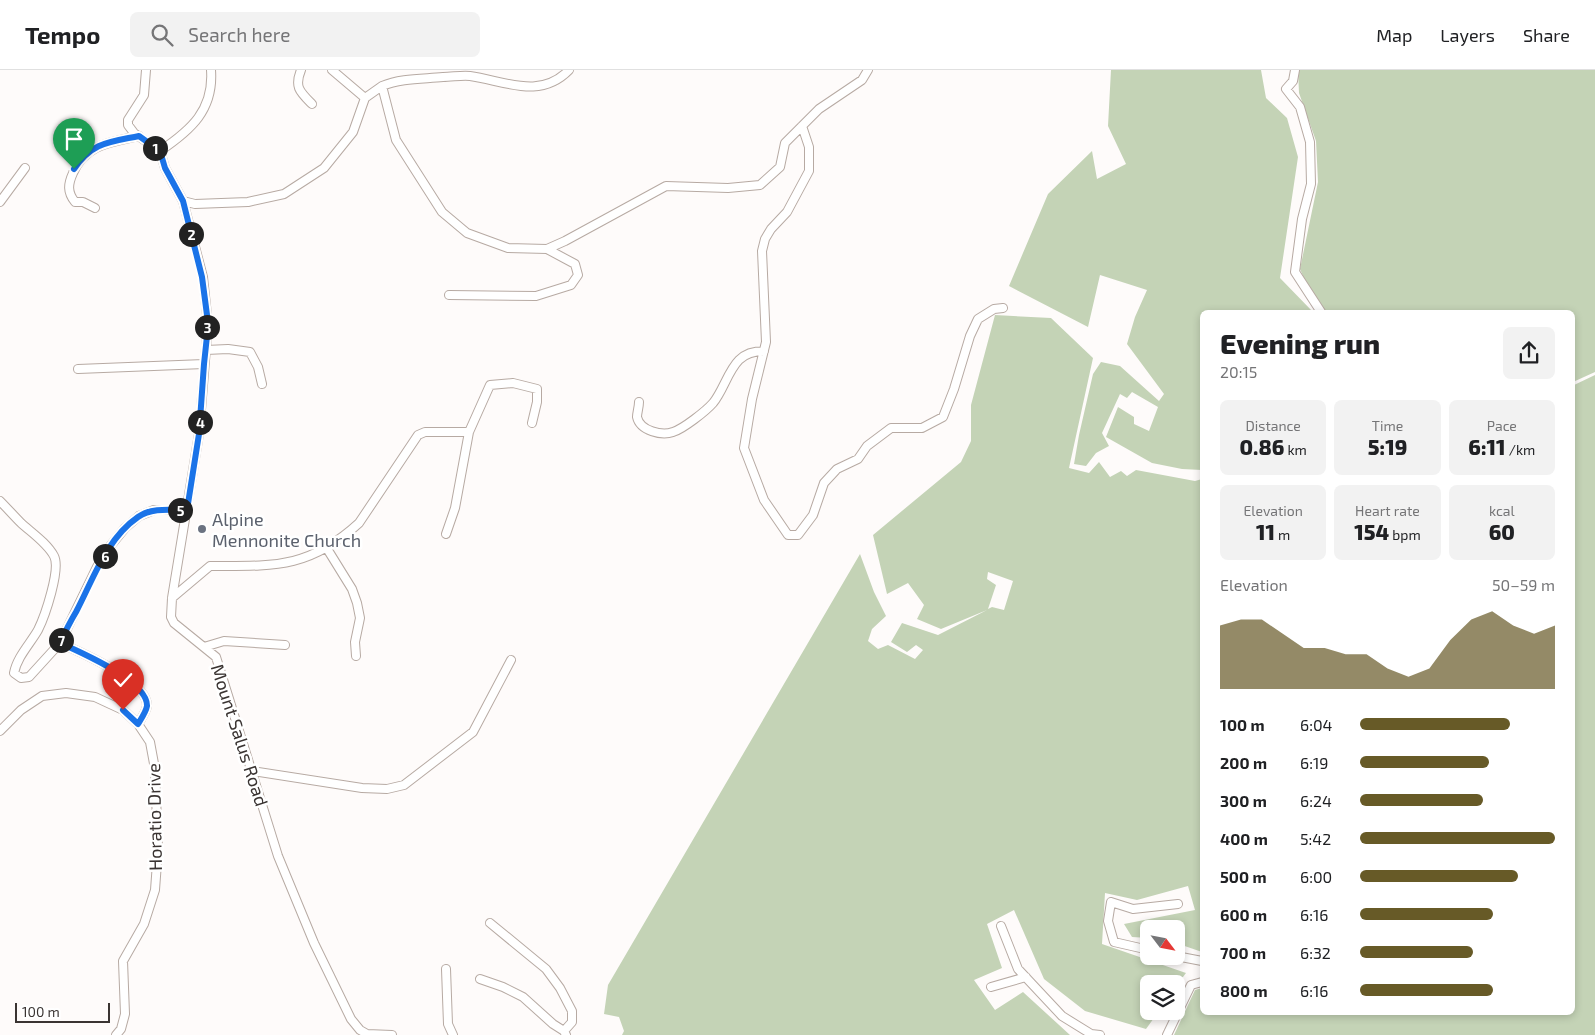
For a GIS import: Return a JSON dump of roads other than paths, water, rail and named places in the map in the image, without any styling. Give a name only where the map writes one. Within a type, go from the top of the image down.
[{"type":"street","points":[[146,70],[142,99],[128,120],[129,127],[160,151],[172,143],[199,118],[212,87],[211,70]]},
{"type":"street","points":[[301,70],[298,86],[312,104]]},
{"type":"street","points":[[332,70],[365,98]]},
{"type":"street","points":[[183,201],[195,204],[248,202],[284,194],[324,168],[353,132],[365,98],[382,86],[395,81],[469,76],[522,87],[546,85],[561,78],[569,70]]},
{"type":"street","points":[[382,86],[396,140],[442,212],[467,233],[508,248],[547,249],[666,186],[728,188],[760,185],[780,167],[785,143],[819,109],[862,80],[868,70]]},
{"type":"street","points":[[1295,70],[1294,81],[1286,89],[1300,106],[1310,142],[1311,184],[1302,219],[1295,272],[1320,310]]},
{"type":"street","points":[[802,126],[809,147],[809,171],[787,212],[765,239],[762,251],[766,342],[752,399],[744,448],[764,500],[788,535],[798,535],[813,515],[824,483],[837,469],[858,459],[867,446],[891,428],[922,428],[943,417],[954,389],[970,336],[978,319],[994,310],[1003,308]]},
{"type":"street","points":[[95,208],[83,202],[75,202],[71,196],[68,189],[74,169],[88,151],[111,142],[139,136]]},
{"type":"street","name":"Mount Salus Road","points":[[160,151],[165,168],[183,201],[202,277],[207,315],[199,434],[172,598],[171,617],[174,623],[216,657],[278,856],[314,943],[351,1019],[360,1030],[367,1034],[392,1035]]},
{"type":"street","points":[[0,202],[25,168]]},
{"type":"street","points":[[449,295],[536,296],[572,285],[578,275],[575,264],[547,249]]},
{"type":"street","points":[[206,350],[228,349],[250,352],[258,367],[262,384]]},
{"type":"street","points":[[639,402],[637,418],[642,426],[650,431],[672,433],[688,424],[712,403],[739,361],[752,351],[764,351]]},
{"type":"street","points":[[78,369],[204,364]]},
{"type":"street","points":[[446,534],[455,508],[469,432],[490,385],[513,383],[537,389],[537,402],[532,423]]},
{"type":"street","points":[[172,598],[210,566],[269,566],[294,562],[319,552],[346,535],[359,523],[418,435],[425,432],[469,432]]},
{"type":"street","points":[[0,501],[54,554],[57,565],[43,620],[16,664],[14,673],[21,678],[28,677],[60,643],[97,567],[125,528],[139,516],[154,510],[187,510]]},
{"type":"street","points":[[326,547],[352,589],[357,603],[360,618],[355,642],[356,656]]},
{"type":"street","points":[[204,647],[224,641],[285,645]]},
{"type":"street","points":[[60,643],[105,665],[129,680],[146,700],[147,708],[138,724]]},
{"type":"street","points":[[252,772],[362,788],[387,789],[404,786],[473,732],[512,660]]},
{"type":"street","name":"Horatio Drive","points":[[0,732],[20,710],[42,696],[66,693],[95,697],[123,710],[138,724],[150,742],[155,769],[158,849],[154,890],[144,924],[124,960],[125,1014],[121,1029],[116,1035]]},
{"type":"street","points":[[1140,948],[1114,942],[1108,921],[1111,902],[1134,909],[1178,904]]},
{"type":"street","points":[[480,979],[504,987],[523,997],[552,1024],[565,1033],[572,1022],[572,1011],[546,968],[490,923]]},
{"type":"street","points":[[1001,926],[1018,969],[1062,1016],[1091,1034],[1100,1035]]},
{"type":"street","points":[[1185,958],[1200,961]]},
{"type":"street","points":[[446,969],[448,1024],[453,1035]]},
{"type":"street","points":[[991,987],[1026,977]]},
{"type":"street","points":[[1167,1035],[1191,986],[1200,983]]},
{"type":"place","name":"Alpine Mennonite Church","points":[[202,529]]}]
